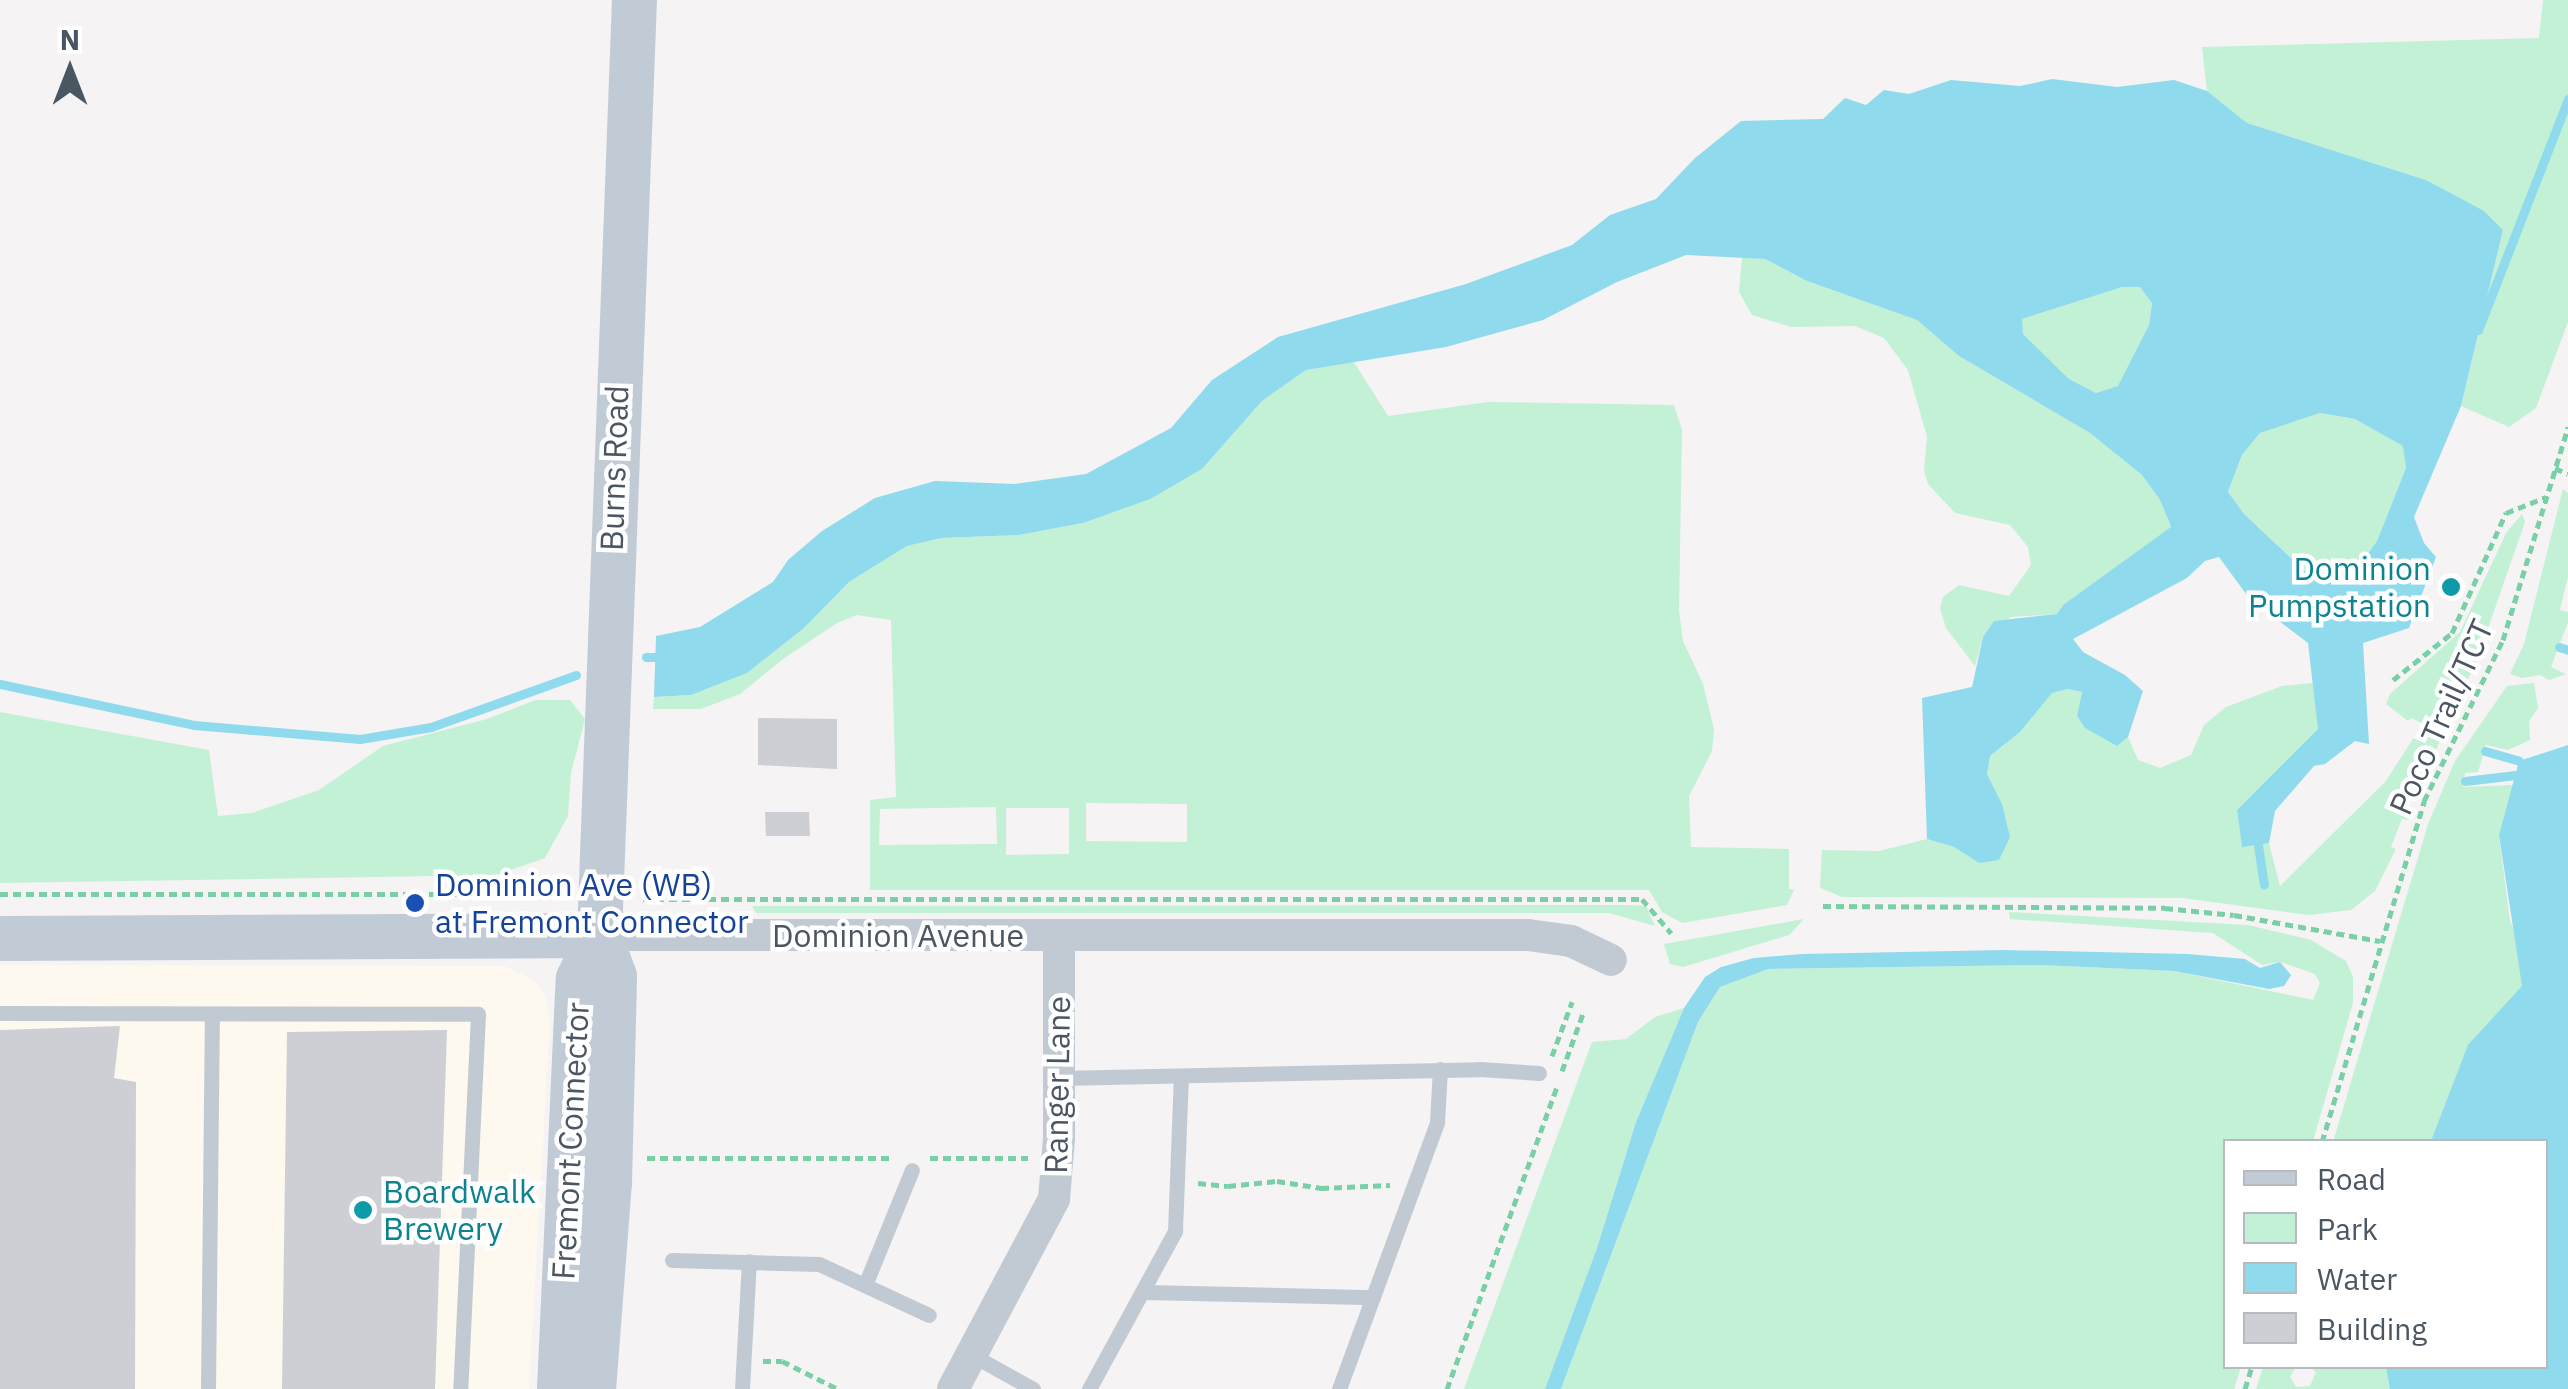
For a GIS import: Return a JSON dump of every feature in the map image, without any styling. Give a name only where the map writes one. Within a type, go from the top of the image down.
[{"type":"main road","name":"Burns Road","points":[[600,935],[634,0]]},
{"type":"main road","name":"Dominion Avenue","points":[[0,938],[600,935]]},
{"type":"main road","name":"Fremont Connector","points":[[558,1389],[578,978],[600,935]]},
{"type":"main road","name":"Fremont Connector","points":[[593,1389],[609,1183],[614,976],[600,935]]},
{"type":"street","name":"Dominion Avenue","points":[[600,935],[1528,935],[1570,941],[1611,960]]},
{"type":"street","name":"Ranger Lane","points":[[953,1389],[1054,1199],[1060,1078],[1058,935]]},
{"type":"lane","points":[[0,1013],[478,1014],[460,1389]]},
{"type":"lane","points":[[208,1389],[212,1015]]},
{"type":"lane","points":[[1060,1078],[1440,1069],[1538,1072]]},
{"type":"lane","points":[[1339,1389],[1437,1122],[1440,1069]]},
{"type":"lane","points":[[1088,1389],[1145,1292],[1175,1231],[1181,1078]]},
{"type":"lane","points":[[866,1285],[912,1170]]},
{"type":"lane","points":[[672,1260],[819,1264],[930,1315]]},
{"type":"lane","points":[[742,1389],[749,1261]]},
{"type":"lane","points":[[1145,1292],[1373,1297]]},
{"type":"lane","points":[[972,1355],[1033,1389]]},
{"type":"path","name":"Poco Trail/TCT","points":[[2323,1139],[2424,801],[2503,640],[2568,427]]},
{"type":"path","points":[[2555,468],[2568,474]]},
{"type":"path","points":[[2393,680],[2452,633],[2506,513],[2546,497]]},
{"type":"path","points":[[0,894],[474,894],[494,890],[564,895]]},
{"type":"path","points":[[643,900],[1642,899],[1671,933]]},
{"type":"path","points":[[1824,906],[2165,908],[2234,915],[2380,941]]},
{"type":"path","points":[[1538,1072],[1538,1064],[1549,1064],[1572,1002]]},
{"type":"path","points":[[1446,1389],[1584,1011]]},
{"type":"path","points":[[646,1158],[1028,1158]]},
{"type":"path","points":[[1180,1180],[1218,1186],[1276,1181],[1322,1188],[1374,1182],[1412,1191]]},
{"type":"path","points":[[744,1360],[782,1361],[838,1389]]},
{"type":"shaded area","points":[[0,965],[504,966],[536,981],[546,999],[550,1020],[529,1389],[0,1389]]},
{"type":"green space","points":[[2543,0],[2568,0],[2568,322],[2536,408],[2509,427],[2461,406],[2503,230],[2426,180],[2247,123],[2207,91],[2202,47],[2539,38]]},
{"type":"green space","points":[[1742,257],[1765,259],[1807,281],[1917,320],[1959,356],[2090,433],[2142,475],[2160,500],[2171,528],[2063,605],[2057,614],[2011,617],[1983,637],[1975,666],[1946,628],[1940,608],[1943,597],[1959,585],[2009,596],[2031,565],[2028,547],[2010,525],[1955,513],[1928,484],[1924,471],[1927,437],[1908,370],[1884,338],[1855,326],[1791,327],[1752,315],[1739,292]]},
{"type":"green space","points":[[2121,287],[2140,287],[2152,302],[2149,325],[2119,386],[2096,393],[2069,379],[2023,334],[2021,319]]},
{"type":"green space","points":[[1352,359],[1388,416],[1488,402],[1674,405],[1682,430],[1679,610],[1683,641],[1703,684],[1714,729],[1712,751],[1689,796],[1691,847],[1789,849],[1789,889],[1794,890],[1787,905],[1682,923],[1662,912],[1649,890],[870,890],[870,800],[896,797],[891,620],[857,615],[837,623],[740,694],[701,709],[653,709],[654,697],[691,695],[747,673],[804,628],[849,582],[907,546],[941,538],[1019,535],[1083,523],[1202,469],[1262,401],[1306,370]],"holes":[[[1086,803],[1187,804],[1187,842],[1086,841]],[[996,807],[997,844],[879,845],[880,809]],[[1006,808],[1069,808],[1069,854],[1006,855]]]},
{"type":"green space","points":[[2320,413],[2355,419],[2404,446],[2406,468],[2377,541],[2354,573],[2311,577],[2244,514],[2228,493],[2242,455],[2260,433]]},
{"type":"green space","points":[[2563,489],[2568,493],[2568,577],[2560,610],[2568,612],[2568,622],[2551,667],[2566,674],[2549,680],[2540,675],[2522,678],[2510,674],[2524,644]]},
{"type":"green space","points":[[2522,514],[2525,522],[2478,657],[2422,781],[2417,781],[2406,809],[2411,811],[2408,820],[2402,819],[2391,847],[2396,849],[2375,891],[2351,910],[2309,915],[2183,898],[1842,897],[1820,888],[1822,850],[1879,851],[1927,839],[1954,847],[1979,863],[2002,804],[1987,774],[1990,756],[2020,732],[2052,693],[2068,689],[2082,692],[2077,716],[2085,728],[2117,745],[2128,737],[2138,760],[2160,768],[2191,755],[2204,725],[2226,707],[2282,686],[2313,683],[2319,729],[2237,810],[2242,846],[2269,843],[2280,886],[2385,782],[2413,739],[2423,734],[2424,724],[2411,718],[2408,721],[2386,704],[2390,694],[2460,632],[2506,533]]},
{"type":"green space","points":[[2534,683],[2538,708],[2529,721],[2530,740],[2508,750],[2486,745],[2478,772],[2465,773],[2463,787],[2513,785],[2499,836],[2510,921],[2529,963],[2478,1139],[2334,1139],[2428,824],[2455,761],[2507,686]]},
{"type":"green space","points":[[536,700],[570,700],[585,719],[571,773],[568,816],[545,858],[497,875],[0,883],[0,712],[209,750],[218,816],[252,813],[319,790],[383,746],[487,719]]},
{"type":"green space","points":[[752,906],[1646,906],[1655,926],[1609,913],[756,913]]},
{"type":"green space","points":[[2009,912],[2248,925],[2311,940],[2346,961],[2353,977],[2353,1003],[2314,1139],[2223,1139],[2223,1369],[2240,1369],[2234,1389],[1561,1389],[1698,1022],[1720,987],[1768,969],[2040,965],[2174,971],[2313,1000],[2320,983],[2315,974],[2280,962],[2262,965],[2213,933],[2010,919]]},
{"type":"green space","points":[[1804,919],[1789,935],[1683,967],[1670,964],[1664,944]]},
{"type":"green space","points":[[1684,1008],[1636,1122],[1597,1248],[1545,1389],[1464,1389],[1592,1042],[1626,1039],[1655,1017]]},
{"type":"green space","points":[[2548,1368],[2568,1389],[2256,1389],[2262,1369],[2295,1369],[2290,1377],[2296,1387],[2310,1386],[2316,1372],[2312,1369]]},
{"type":"water","points":[[2052,79],[2117,87],[2174,80],[2207,91],[2247,123],[2426,180],[2484,211],[2503,230],[2461,406],[2414,517],[2424,543],[2436,557],[2409,628],[2363,643],[2369,744],[2355,741],[2325,764],[2314,766],[2275,811],[2269,843],[2242,847],[2237,810],[2318,729],[2308,643],[2249,598],[2219,557],[2205,561],[2187,578],[2073,639],[2083,652],[2125,675],[2143,691],[2128,737],[2117,746],[2085,728],[2077,716],[2082,692],[2068,689],[2052,693],[2020,732],[1990,756],[1987,774],[2002,804],[2010,837],[1999,860],[1979,863],[1954,847],[1927,839],[1922,698],[1972,687],[1983,637],[1994,621],[2057,614],[2063,605],[2171,527],[2160,500],[2142,475],[2090,433],[1959,356],[1917,320],[1807,281],[1765,259],[1686,255],[1617,282],[1543,320],[1446,347],[1306,370],[1262,401],[1202,469],[1150,499],[1083,523],[1019,535],[941,538],[907,546],[849,582],[804,628],[747,673],[691,695],[654,697],[656,636],[700,627],[773,582],[788,560],[822,531],[875,498],[935,481],[1015,484],[1086,474],[1171,428],[1212,380],[1278,337],[1466,284],[1572,245],[1610,215],[1656,199],[1695,158],[1741,121],[1823,119],[1845,98],[1866,105],[1884,90],[1909,94],[1951,80],[2020,86]],"holes":[[[2122,287],[2140,287],[2152,303],[2149,325],[2118,386],[2096,393],[2069,379],[2023,334],[2022,319]],[[2320,413],[2355,419],[2403,446],[2406,468],[2377,541],[2354,573],[2311,577],[2244,514],[2228,492],[2242,455],[2260,433]]]},
{"type":"water","points":[[2568,745],[2568,1389],[2390,1389],[2386,1369],[2548,1369],[2548,1139],[2432,1139],[2468,1045],[2522,986],[2499,835],[2519,761]]},
{"type":"water","points":[[2004,950],[2187,954],[2245,959],[2260,968],[2280,962],[2291,975],[2284,986],[2269,989],[2174,971],[2040,965],[1768,969],[1720,987],[1698,1022],[1561,1389],[1545,1389],[1597,1248],[1636,1122],[1684,1008],[1705,977],[1721,967],[1754,958]]},
{"type":"building","points":[[758,718],[837,719],[837,769],[758,765]]},
{"type":"building","points":[[765,812],[809,812],[810,836],[766,836]]},
{"type":"building","points":[[120,1026],[114,1078],[136,1082],[135,1389],[0,1389],[0,1030]]},
{"type":"building","name":"Boardwalk Brewery","points":[[447,1030],[435,1389],[282,1389],[287,1032]]},
{"type":"waterway","points":[[2478,330],[2568,99]]},
{"type":"waterway","points":[[2559,647],[2568,650]]},
{"type":"waterway","points":[[646,657],[665,657]]},
{"type":"waterway","points":[[0,684],[194,725],[360,739],[431,727],[576,675]]},
{"type":"waterway","points":[[2485,751],[2519,761]]},
{"type":"waterway","points":[[2465,781],[2516,775]]},
{"type":"waterway","points":[[2258,845],[2264,885]]},
{"type":"place","name":"Dominion Pumpstation","points":[[2451,587]]},
{"type":"place","name":"Dominion Ave (WB) at Fremont Connector","points":[[415,903]]},
{"type":"place","name":"Boardwalk Brewery","points":[[363,1210]]}]
